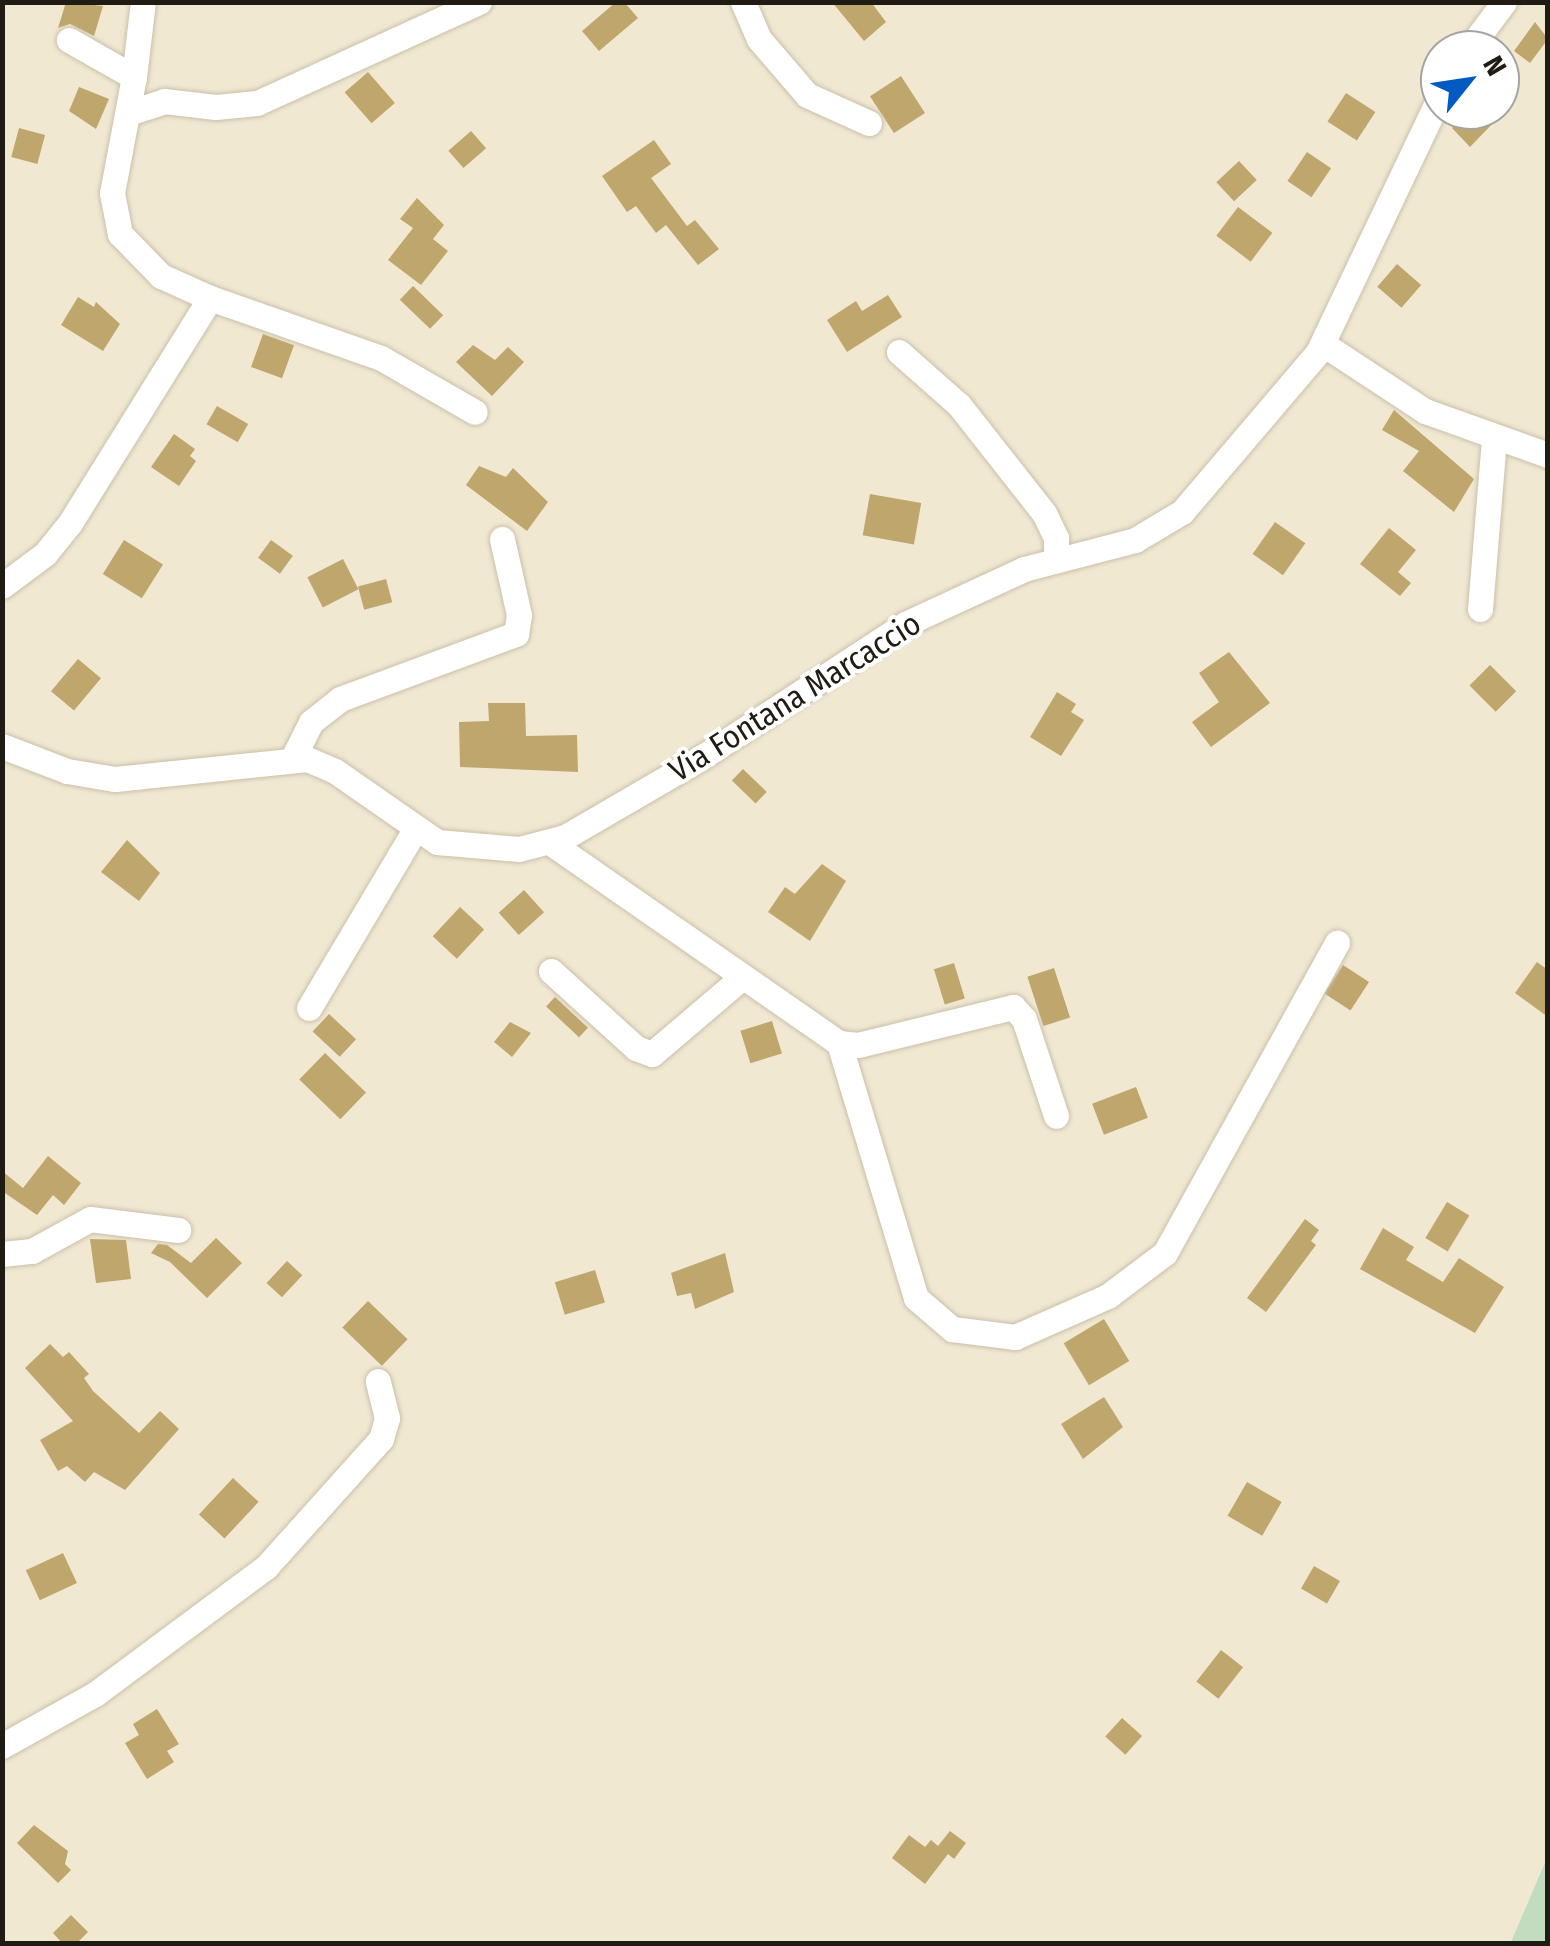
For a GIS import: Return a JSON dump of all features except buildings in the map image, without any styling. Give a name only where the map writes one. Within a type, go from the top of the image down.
[{"type":"street","points":[[143,2],[134,77],[112,194],[120,234],[160,276],[210,298],[381,358],[475,412]]},
{"type":"street","points":[[128,113],[164,101],[216,108],[258,103],[479,2]]},
{"type":"street","points":[[743,2],[759,40],[798,87],[824,107],[868,123]]},
{"type":"street","points":[[1483,30],[1504,2]]},
{"type":"street","points":[[69,40],[134,77]]},
{"type":"street","name":"Via Fontana Marcaccio","points":[[2,746],[67,771],[115,779],[190,776],[293,758],[336,771],[414,831],[470,849],[551,843],[699,759],[892,631],[992,582],[1056,560],[1127,543],[1182,512],[1322,344],[1424,130]]},
{"type":"street","points":[[2,586],[70,523],[210,298]]},
{"type":"street","points":[[1322,344],[1415,405],[1494,440],[1548,455]]},
{"type":"street","points":[[898,352],[950,396],[1044,514],[1056,538],[1056,560]]},
{"type":"street","points":[[1480,609],[1494,440]]},
{"type":"street","points":[[293,758],[311,722],[340,699],[516,634],[518,608],[502,539]]},
{"type":"street","points":[[309,1008],[414,831]]},
{"type":"street","points":[[551,843],[740,980],[839,1044],[865,1044],[1008,1006],[1024,1019],[1056,1116]]},
{"type":"street","points":[[839,1044],[916,1298],[952,1329],[1015,1337],[1108,1296],[1165,1253],[1336,944]]},
{"type":"street","points":[[551,971],[636,1048],[652,1054],[740,980]]},
{"type":"street","points":[[2,1254],[32,1251],[90,1220],[178,1230]]},
{"type":"street","points":[[2,1746],[95,1694],[266,1567],[381,1440],[387,1418],[378,1381]]},
{"type":"green space","points":[[1547,1858],[1547,1943],[1512,1943],[1511,1942]]}]
